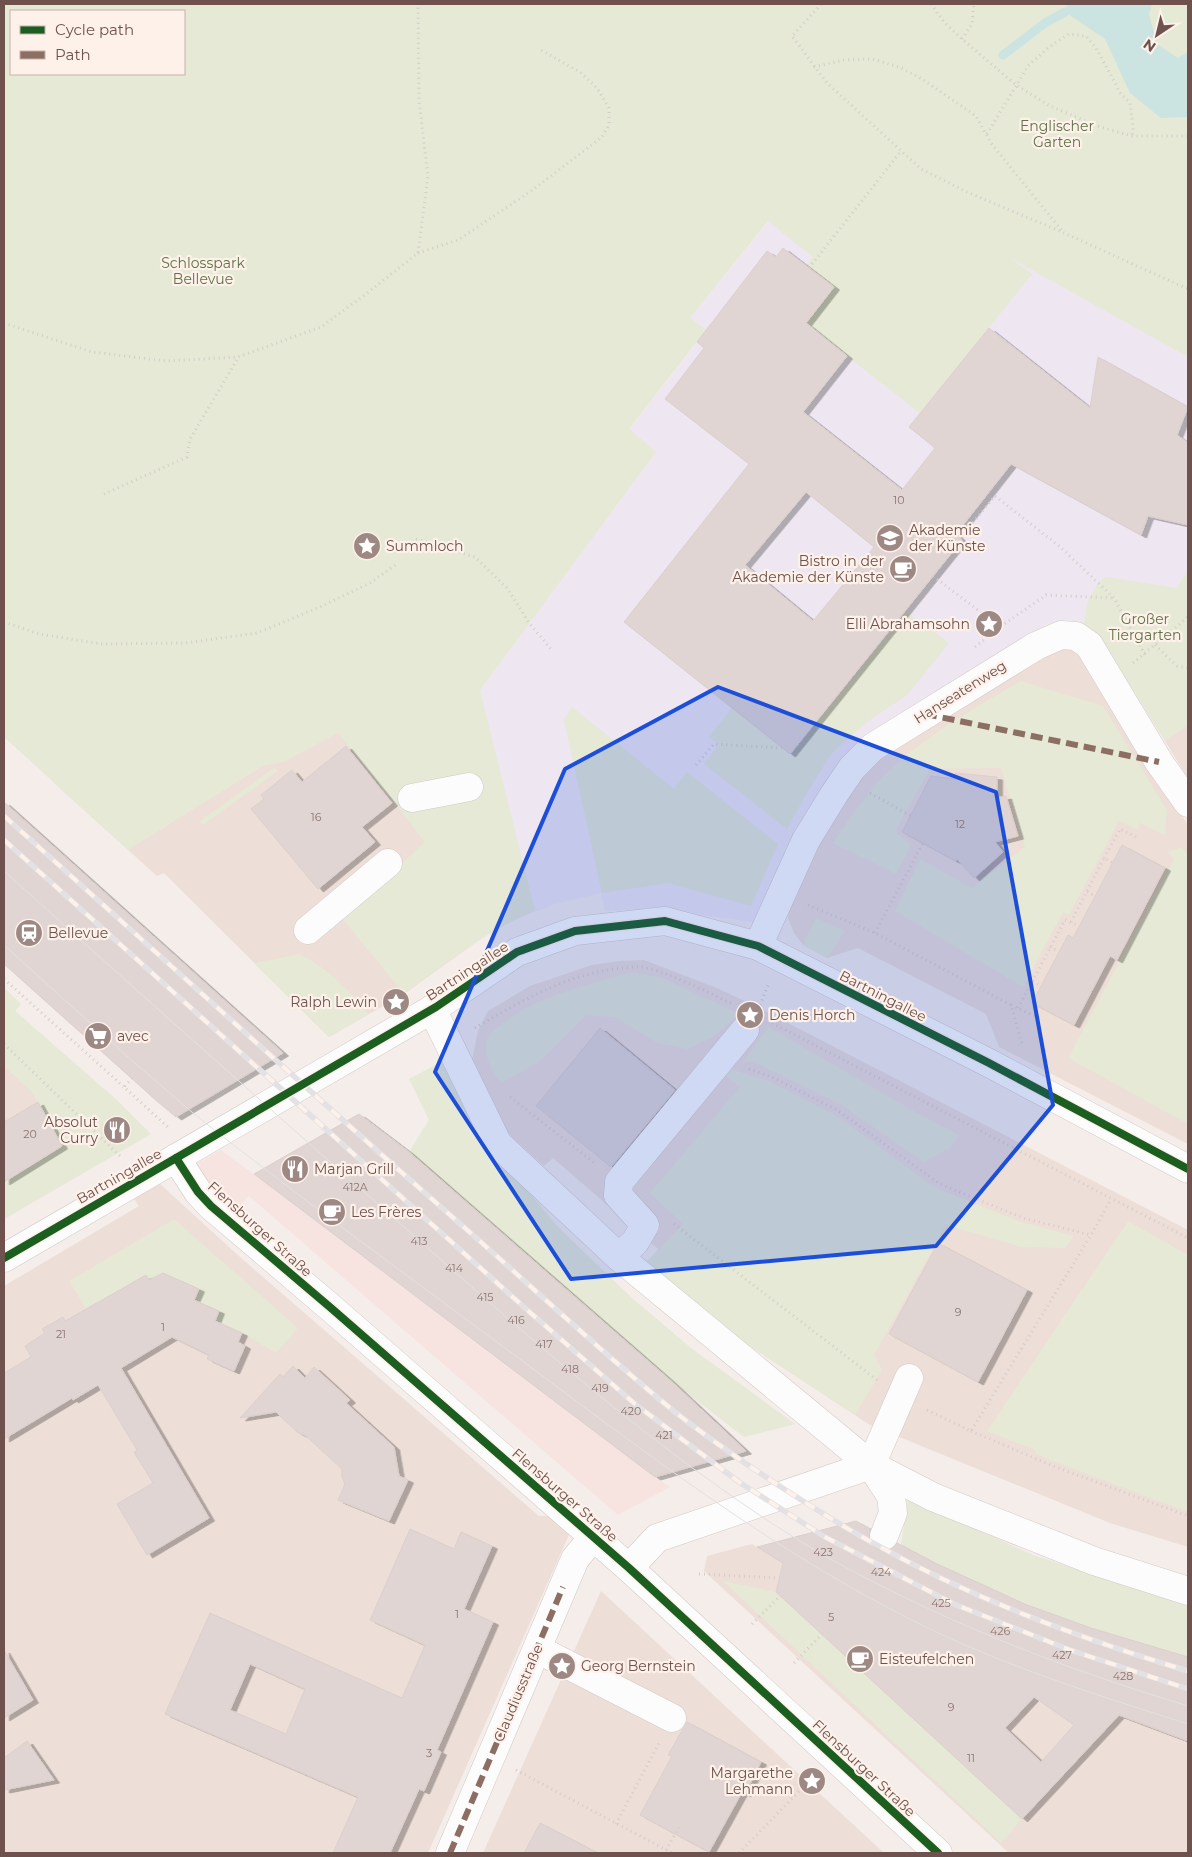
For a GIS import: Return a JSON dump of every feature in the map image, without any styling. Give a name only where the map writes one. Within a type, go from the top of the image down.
[{"type":"street","name":"Hanseatenweg","points":[[770,952],[780,898],[806,840],[845,778],[873,747],[1011,660],[1061,635],[1076,636],[1089,645],[1105,676],[1159,762],[1188,803]]},
{"type":"street","points":[[412,798],[470,787]]},
{"type":"street","points":[[308,930],[388,863]]},
{"type":"street","name":"Bartningallee","points":[[4,1258],[432,1010],[517,952],[575,931],[665,921],[770,952],[989,1064],[1188,1169]]},
{"type":"street","points":[[432,1010],[498,1144],[619,1257],[871,1465],[933,1497],[1085,1557],[1188,1591]]},
{"type":"street","points":[[619,1257],[635,1242],[644,1225],[618,1194],[619,1182],[750,1022]]},
{"type":"street","name":"Flensburger Straße","points":[[176,1158],[198,1192],[212,1206],[629,1568],[938,1853]]},
{"type":"street","points":[[629,1568],[657,1538],[871,1465],[905,1388]]},
{"type":"street","points":[[871,1465],[891,1496],[893,1513],[884,1536]]},
{"type":"street","name":"Claudiusstraße","points":[[450,1853],[575,1559],[593,1537]]},
{"type":"street","points":[[537,1649],[672,1718]]},
{"type":"path","points":[[418,4],[419,100],[428,176],[418,252]]},
{"type":"path","points":[[821,4],[792,36],[827,82],[921,169],[966,192],[1062,232],[1188,289]]},
{"type":"path","points":[[931,4],[944,22],[962,39],[1016,85],[1050,106],[1100,127],[1132,136],[1188,136]]},
{"type":"path","points":[[962,39],[972,24],[974,4]]},
{"type":"path","points":[[987,134],[1028,66],[1049,47],[1069,34],[1086,36],[1096,48],[1121,94],[1130,103],[1133,127],[1132,136]]},
{"type":"path","points":[[4,323],[92,352],[166,362],[238,357],[320,327],[366,294],[418,252],[458,240],[534,189],[602,137],[609,125],[609,108],[597,88],[580,72],[541,50]]},
{"type":"path","points":[[814,67],[844,60],[872,59],[900,67],[922,79],[976,116],[991,143],[1062,232]]},
{"type":"path","points":[[809,268],[902,151]]},
{"type":"path","points":[[104,494],[187,457],[190,439],[238,357]]},
{"type":"path","points":[[960,538],[995,496],[1059,546],[1114,598],[1145,655]]},
{"type":"path","points":[[416,539],[475,557],[507,588],[529,623],[551,649]]},
{"type":"path","points":[[4,622],[39,634],[102,644],[185,643],[257,633],[320,607],[370,583],[397,564]]},
{"type":"path","points":[[933,576],[1000,627],[1046,595],[1114,598]]},
{"type":"path","points":[[1105,676],[1128,667],[1145,655],[1188,617]]},
{"type":"path","points":[[1155,645],[1176,666],[1188,668]]},
{"type":"path","points":[[696,765],[714,744],[782,748]]},
{"type":"path","points":[[845,778],[911,816]]},
{"type":"path","points":[[1071,922],[1120,829],[1138,838]]},
{"type":"path","points":[[875,933],[922,843]]},
{"type":"path","points":[[1104,858],[1113,863]]},
{"type":"path","points":[[1086,892],[1095,896]]},
{"type":"path","points":[[780,898],[814,907],[875,933],[1011,1005],[1042,1019]]},
{"type":"path","points":[[1018,1008],[1065,920],[1079,926]]},
{"type":"path","points":[[1050,947],[1059,952]]},
{"type":"path","points":[[750,1022],[770,952]]},
{"type":"path","points":[[468,1032],[516,1004],[564,983],[607,970],[640,967],[674,978],[750,1022],[1188,1238]]},
{"type":"path","points":[[4,979],[172,1131]]},
{"type":"path","points":[[1033,981],[1041,986]]},
{"type":"path","points":[[1011,1005],[1022,1047],[1031,1052]]},
{"type":"path","points":[[4,1044],[123,1159]]},
{"type":"path","points":[[720,1060],[772,1077],[837,1110],[940,1184],[1023,1218],[1091,1235]]},
{"type":"path","points":[[124,1087],[132,1078]]},
{"type":"path","points":[[504,1093],[619,1182]]},
{"type":"path","points":[[971,1431],[1111,1199]]},
{"type":"path","points":[[672,1222],[905,1388],[971,1431],[1053,1466],[1188,1516]]},
{"type":"path","points":[[698,1574],[779,1578]]},
{"type":"path","points":[[752,1624],[780,1596]]},
{"type":"path","points":[[794,1663],[822,1634]]},
{"type":"path","points":[[616,1824],[672,1718]]},
{"type":"path","points":[[491,1756],[672,1853]]},
{"type":"path","points":[[739,1853],[812,1778]]},
{"type":"path","points":[[666,1850],[679,1827]]},
{"type":"highlighted area","points":[[718,687],[996,792],[1053,1105],[936,1246],[571,1279],[435,1072],[565,769]]},
{"type":"shaded area","name":"Akademie der Künste","points":[[769,221],[1004,254],[1188,357],[1188,569],[1177,588],[1107,577],[1087,603],[1084,624],[1066,620],[1047,624],[877,728],[852,749],[756,921],[655,908],[605,911],[601,893],[554,904],[535,912],[480,690],[656,452],[629,430],[706,331],[690,318]]},
{"type":"shaded area","points":[[1069,649],[1085,660],[1140,752],[1188,825],[1188,1144],[999,1047],[986,1014],[858,948],[827,958],[803,945],[794,933],[788,918],[791,901],[824,834],[856,785],[879,760],[894,746],[924,728],[1058,650]]},
{"type":"shaded area","points":[[421,662],[486,935],[404,994],[329,1037],[164,873],[157,876],[53,782]]},
{"type":"shaded area","points":[[1188,725],[1188,778],[1165,741]]},
{"type":"shaded area","points":[[644,960],[717,988],[759,1008],[1188,1230],[1188,1547],[1110,1523],[870,1425],[727,1331],[658,1249],[553,1158],[544,1166],[513,1138],[499,1122],[470,1070],[478,1031],[488,1011],[530,986],[592,965]]},
{"type":"shaded area","points":[[4,1066],[32,1092],[78,1175],[4,1219]]},
{"type":"shaded area","points":[[221,1150],[670,1487],[618,1515],[249,1196],[237,1209],[191,1167]]},
{"type":"shaded area","points":[[160,1184],[241,1258],[539,1516],[555,1516],[571,1530],[428,1853],[4,1853],[4,1286],[139,1206],[134,1199]]},
{"type":"shaded area","points":[[752,1544],[771,1556],[1119,1715],[1188,1741],[1188,1853],[1009,1853],[704,1571],[707,1556]]},
{"type":"shaded area","points":[[601,1591],[884,1853],[483,1853]]},
{"type":"green space","points":[[4,4],[1188,4],[1188,357],[1009,257],[1032,274],[920,413],[834,346],[793,340],[834,287],[806,266],[813,257],[768,221],[690,318],[706,330],[629,429],[656,452],[480,690],[535,911],[483,938],[404,994],[342,918],[425,842],[338,733],[284,762],[263,766],[128,850],[4,737]]},
{"type":"green space","name":"Großer Tiergarten","points":[[1188,569],[1188,725],[1165,741],[1097,633],[1084,624],[1087,603],[1100,580],[1107,577],[1177,588]]},
{"type":"green space","points":[[906,612],[949,643],[907,695],[868,721],[832,753],[787,829],[704,764],[719,744],[709,737],[732,708],[791,755]]},
{"type":"green space","points":[[1021,681],[1103,706],[1167,810],[1165,835],[1140,823],[1137,830],[1119,821],[1069,915],[1063,912],[1023,987],[895,911],[920,859],[972,888],[1025,847],[1001,768],[930,769],[895,831],[911,845],[896,874],[833,843],[868,794],[896,764],[948,725]]},
{"type":"green space","points":[[572,707],[674,789],[687,772],[778,844],[751,906],[668,883],[602,893],[564,720]]},
{"type":"green space","points":[[275,767],[278,771],[203,825],[200,821]]},
{"type":"green space","points":[[1182,847],[1188,854],[1188,1124],[1068,1058],[1174,859],[1167,852]]},
{"type":"green space","points":[[816,918],[845,931],[827,958],[803,945]]},
{"type":"green space","points":[[299,954],[329,973],[369,1014],[329,1037],[254,963]]},
{"type":"green space","points":[[632,972],[662,978],[740,1014],[711,1038],[687,1049],[658,1043],[614,1017],[586,1015],[539,1062],[501,1083],[488,1061],[486,1049],[488,1037],[494,1031],[510,1018],[542,1001]]},
{"type":"green space","points":[[4,988],[21,1004],[15,1011],[118,1101],[151,1134],[4,1219],[4,1181],[62,1146],[32,1092],[4,1066]]},
{"type":"green space","points":[[768,1027],[917,1113],[959,1135],[950,1148],[924,1162],[840,1104],[752,1061],[743,1063]]},
{"type":"green space","points":[[443,1061],[521,1183],[558,1227],[632,1298],[691,1348],[795,1424],[744,1437],[670,1380],[409,1152],[429,1120],[409,1079]]},
{"type":"green space","points":[[728,1068],[770,1082],[837,1116],[934,1187],[1018,1221],[1074,1236],[1065,1248],[1021,1247],[946,1225],[874,1355],[882,1370],[855,1415],[727,1331],[645,1263],[683,1224],[650,1193],[740,1087],[723,1073]]},
{"type":"green space","points":[[174,1219],[298,1328],[276,1353],[242,1333],[215,1321],[219,1311],[194,1300],[199,1289],[164,1273],[149,1280],[146,1276],[86,1309],[69,1281]]},
{"type":"green space","points":[[1128,1221],[1188,1255],[1188,1512],[1055,1462],[1036,1454],[1035,1450],[987,1431]]},
{"type":"green space","points":[[908,1499],[1033,1555],[1188,1606],[1188,1657],[1114,1635],[1017,1600],[901,1545]]},
{"type":"green space","points":[[723,1581],[776,1592],[1022,1819],[1001,1843]]},
{"type":"water","points":[[1067,4],[1152,4],[1149,14],[1157,44],[1178,58],[1188,52],[1188,117],[1161,118],[1130,93],[1105,39],[1065,12]]},
{"type":"building","points":[[783,248],[834,287],[806,323],[847,356],[803,412],[902,490],[935,448],[909,427],[989,328],[1090,408],[1098,357],[1188,407],[1177,435],[1188,443],[1188,525],[1148,516],[1141,535],[1011,464],[956,534],[962,540],[790,754],[624,622],[749,464],[665,399],[704,348],[697,342],[767,251],[776,257]],"holes":[[[806,492],[874,547],[813,621],[745,565]]]},
{"type":"building","points":[[346,746],[392,803],[362,827],[375,842],[318,889],[251,809],[264,799],[261,795],[292,770],[302,782]]},
{"type":"building","points":[[955,773],[997,777],[997,798],[1006,796],[1018,836],[995,842],[1003,852],[974,878],[957,859],[956,861],[902,832],[931,776],[955,779]]},
{"type":"building","points":[[4,802],[283,1053],[176,1117],[4,964]]},
{"type":"building","points":[[1122,845],[1165,868],[1117,960],[1110,956],[1074,1025],[1032,1003],[1068,935],[1073,938]]},
{"type":"building","points":[[600,1028],[675,1090],[611,1167],[536,1106]]},
{"type":"building","points":[[38,1102],[62,1146],[4,1182],[4,1122]]},
{"type":"building","points":[[359,1114],[409,1152],[670,1380],[746,1451],[655,1477],[254,1174]]},
{"type":"building","points":[[938,1243],[1027,1290],[978,1382],[889,1334]]},
{"type":"building","points":[[163,1273],[199,1289],[194,1300],[219,1311],[215,1321],[242,1333],[238,1342],[245,1346],[234,1371],[207,1359],[209,1355],[172,1337],[121,1368],[209,1518],[147,1555],[117,1504],[153,1483],[134,1452],[137,1450],[98,1385],[73,1400],[72,1398],[4,1439],[4,1373],[31,1357],[25,1346],[45,1333],[42,1329],[63,1317],[65,1321],[146,1275],[149,1280]]},
{"type":"building","points":[[293,1366],[305,1378],[314,1367],[350,1400],[346,1403],[394,1447],[399,1476],[408,1480],[389,1521],[338,1500],[345,1484],[342,1477],[342,1469],[276,1412],[240,1418],[280,1374],[283,1377]]},
{"type":"building","points":[[856,1521],[870,1529],[869,1539],[878,1550],[887,1551],[897,1543],[935,1563],[1025,1604],[1091,1628],[1188,1657],[1188,1741],[1119,1715],[1022,1819],[776,1592],[783,1563],[757,1547]],"holes":[[[1034,1697],[1074,1725],[1041,1762],[1005,1728]]]},
{"type":"building","points":[[410,1529],[454,1549],[461,1532],[492,1546],[464,1609],[493,1622],[437,1750],[441,1752],[424,1791],[419,1789],[390,1853],[333,1853],[358,1797],[165,1714],[210,1613],[402,1698],[425,1645],[370,1620]],"holes":[[[250,1664],[305,1689],[286,1734],[230,1710]]]},
{"type":"building","points":[[4,1650],[33,1700],[4,1718]]},
{"type":"building","points":[[687,1722],[761,1762],[745,1794],[742,1792],[709,1852],[640,1815],[672,1756],[668,1755]]},
{"type":"building","points":[[27,1741],[54,1780],[4,1790],[4,1758]]},
{"type":"building","points":[[540,1823],[598,1853],[524,1853]]},
{"type":"waterway","points":[[1003,55],[1045,23],[1065,12]]},
{"type":"tram line","points":[[4,871],[254,1095],[501,1312],[647,1434],[750,1509],[803,1543],[863,1577],[970,1628],[1114,1682],[1188,1706]]},
{"type":"tram line","points":[[4,945],[194,1114],[340,1226],[632,1442],[736,1516],[844,1583],[935,1631],[1006,1662],[1188,1724]]},
{"type":"railway","points":[[4,816],[356,1132],[649,1391],[739,1459],[837,1522],[873,1543],[949,1582],[1067,1631],[1188,1671]]},
{"type":"railway","points":[[4,840],[525,1308],[635,1404],[739,1482],[825,1537],[954,1604],[1070,1650],[1188,1689]]},
{"type":"marked path","points":[[925,714],[1159,762]]},
{"type":"marked path","points":[[450,1853],[563,1587]]},
{"type":"cycle path","points":[[4,1258],[436,1007],[517,952],[575,931],[665,921],[758,946],[989,1063],[1188,1169]]},
{"type":"cycle path","points":[[176,1158],[198,1192],[211,1206],[629,1568],[938,1853]]},
{"type":"place","name":"Akademie der Künste","points":[[890,538]]},
{"type":"place","name":"Summloch","points":[[367,546]]},
{"type":"place","name":"Bistro in der Akademie der Künste","points":[[903,569]]},
{"type":"place","name":"Elli Abrahamsohn","points":[[989,624]]},
{"type":"place","name":"Bellevue","points":[[29,933]]},
{"type":"place","name":"Ralph Lewin","points":[[396,1002]]},
{"type":"place","name":"Denis Horch","points":[[750,1015]]},
{"type":"place","name":"avec","points":[[98,1036]]},
{"type":"place","name":"Absolut Curry","points":[[117,1130]]},
{"type":"place","name":"Marjan Grill","points":[[295,1169]]},
{"type":"place","name":"Les Frères","points":[[332,1212]]},
{"type":"place","name":"Eisteufelchen","points":[[860,1659]]},
{"type":"place","name":"Georg Bernstein","points":[[562,1666]]},
{"type":"place","name":"Margarethe Lehmann","points":[[812,1781]]},
{"type":"park label","name":"Englischer Garten","points":[[1057,134]]},
{"type":"park label","name":"Schlosspark Bellevue","points":[[203,272]]}]
